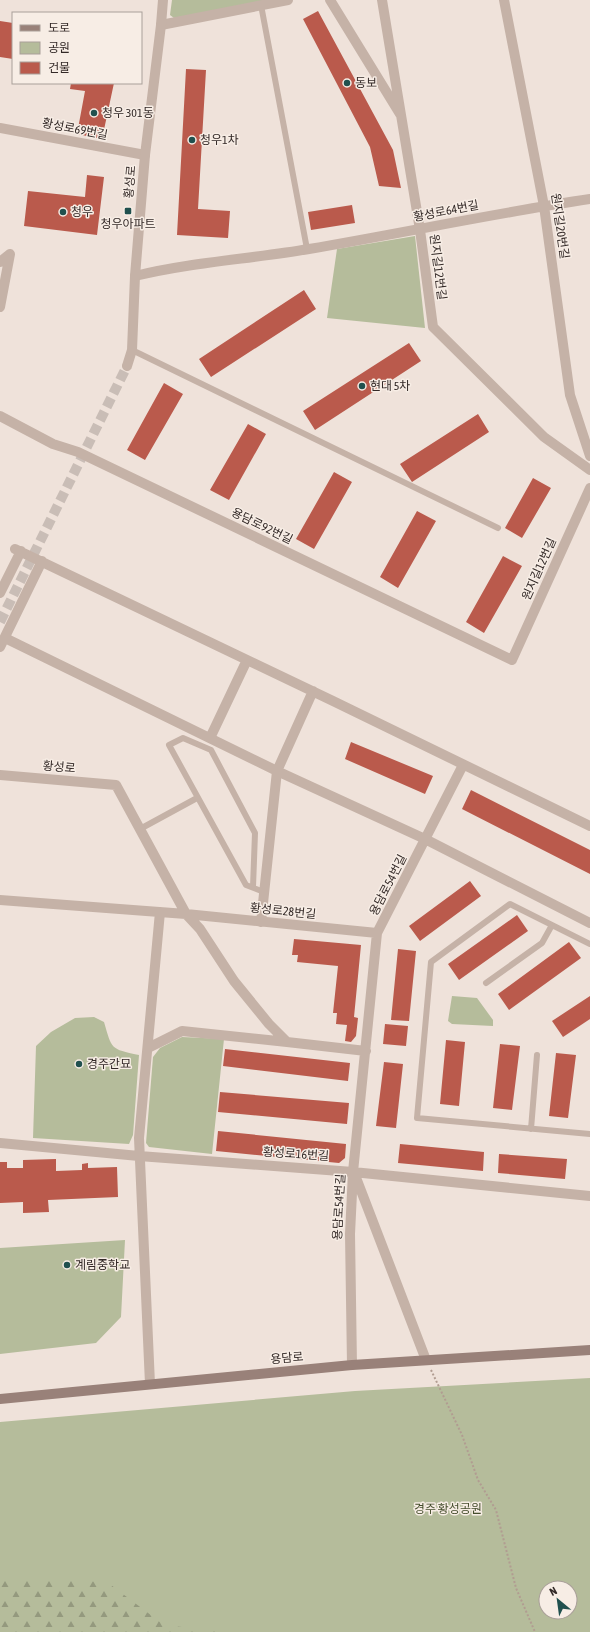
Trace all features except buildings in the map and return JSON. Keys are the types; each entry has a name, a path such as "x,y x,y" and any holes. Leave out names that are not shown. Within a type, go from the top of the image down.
{"main road":[{"name":"용담로","path":"0,1399 352,1365 590,1350"}],"street":[{"name":"황성로","path":"127,366 132,350 135,276 145,155 163,0"},
{"path":"161,25 288,0"},
{"path":"330,0 403,119"},
{"name":"원지길12번길","path":"382,0 403,119 433,327 544,437 590,470"},
{"name":"원지길20번길","path":"504,0 544,206 570,395 590,456"},
{"name":"황성로69번길","path":"0,128 145,155"},
{"name":"황성로64번길","path":"135,276 180,266 307,249 590,199"},
{"path":"0,262 10,254 0,307"},
{"name":"용담로92번길","path":"0,416 53,444 78,452 512,660"},
{"name":"원지길12번길","path":"512,660 590,488"},
{"path":"0,593 18,550 590,826"},
{"path":"0,647 42,561"},
{"path":"5,638 277,771 425,839 590,923"},
{"path":"210,738 247,660"},
{"path":"262,922 277,771 312,691"},
{"name":"용담로54번길","path":"352,1365 350,1234 353,1172 377,933 464,765"},
{"name":"황성로","path":"0,774 116,785 140,829"},
{"path":"140,829 186,914 200,929 234,981 269,1024 287,1042"},
{"name":"황성로28번길","path":"0,900 186,914 377,933"},
{"path":"150,1384 139,1138 160,912"},
{"path":"148,1048 182,1031 366,1051"},
{"name":"황성로16번길","path":"0,1143 140,1156 353,1172 590,1196"},
{"path":"353,1172 426,1360"}],"lane":[{"path":"261,5 307,249"},
{"path":"132,350 498,528"},
{"path":"253,887 255,833 211,750 183,738 169,745 246,885 264,892"},
{"path":"140,829 197,798"},
{"path":"590,944 510,904 431,962 417,1118 590,1134"},
{"path":"486,983 542,943 552,925"},
{"path":"531,1129 537,1055"}],"path":[{"path":"426,1360 462,1436 478,1480 496,1510 516,1588 535,1632"}],"green space":[{"path":"172,0 271,0 174,18 170,15"},
{"path":"415,236 425,328 327,318 337,249"},
{"path":"452,996 477,998 493,1020 493,1026 452,1024 448,1021"},
{"path":"94,1017 104,1022 111,1043 117,1049 139,1055 133,1135 129,1144 33,1138 36,1046 51,1032 75,1018"},
{"path":"182,1037 224,1039 212,1154 149,1147 146,1143 153,1057 160,1048"},
{"path":"125,1240 121,1317 96,1343 0,1354 0,1248"},
{"name":"경주 황성공원","path":"590,1378 590,1632 0,1632 0,1422 355,1391"},
{"path":"0,1577 107,1582 164,1625 226,1632 0,1632"}],"tunnel":[{"path":"0,622 127,366"}],"place":[{"name":"동보","path":"347,83"},
{"name":"청우 301동","path":"94,113"},
{"name":"청우1차","path":"192,140"},
{"name":"청우아파트","path":"128,211"},
{"name":"청우","path":"63,212"},
{"name":"현대 5차","path":"362,386"},
{"name":"경주간묘","path":"79,1064"},
{"name":"계림중학교","path":"67,1265"}]}
